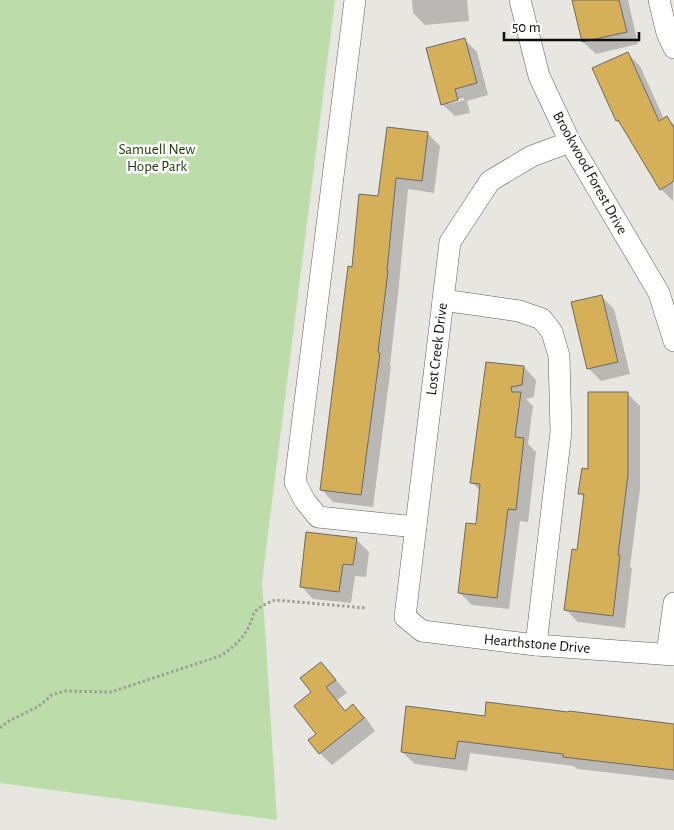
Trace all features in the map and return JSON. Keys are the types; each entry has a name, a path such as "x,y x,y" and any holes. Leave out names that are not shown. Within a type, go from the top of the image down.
{"street":[{"path":"355,0 295,482 305,501 318,516 416,527"},
{"name":"Brookwood Forest Drive","path":"520,0 539,76 570,142 659,293 674,341"},
{"path":"659,0 667,33 674,48"},
{"name":"Lost Creek Drive","path":"406,617 450,242 490,181 532,156 570,142"},
{"path":"443,300 520,311 542,320 552,332 559,356 561,432 536,645"},
{"path":"670,655 674,603"},
{"name":"Hearthstone Drive","path":"406,617 422,631 536,645 670,655"}],"path":[{"path":"0,728 7,722 39,706 52,696 65,691 111,692 220,656 230,650 242,638 250,625 254,613 264,605 275,600 366,608"}],"green space":[{"name":"Samuell New Hope Park","path":"0,0 335,0 262,582 277,820 0,783"}],"building":[{"path":"572,0 619,0 627,32 582,42"},
{"path":"465,38 477,83 455,89 458,100 441,105 426,48"},
{"path":"628,52 659,121 667,116 674,128 674,181 660,190 618,120 616,121 592,68"},
{"path":"387,127 428,132 422,181 396,178 388,271 378,352 380,353 361,495 320,490 348,266 352,267 359,194 378,196"},
{"path":"602,295 618,362 587,369 571,302"},
{"path":"486,362 524,366 522,385 511,387 512,392 521,392 515,437 524,438 516,510 508,509 497,598 458,593 466,523 476,524 480,484 470,483"},
{"path":"588,392 628,392 628,475 613,616 564,610 572,549 577,550 584,494 578,494 582,468 588,469"},
{"path":"306,532 357,538 353,565 343,564 339,592 300,587"},
{"path":"321,662 336,680 326,687 345,711 353,704 364,718 319,754 308,740 316,734 294,706 311,692 300,678"},
{"path":"486,702 674,724 674,770 563,757 563,754 458,741 455,759 401,752 406,706 485,716"}]}
